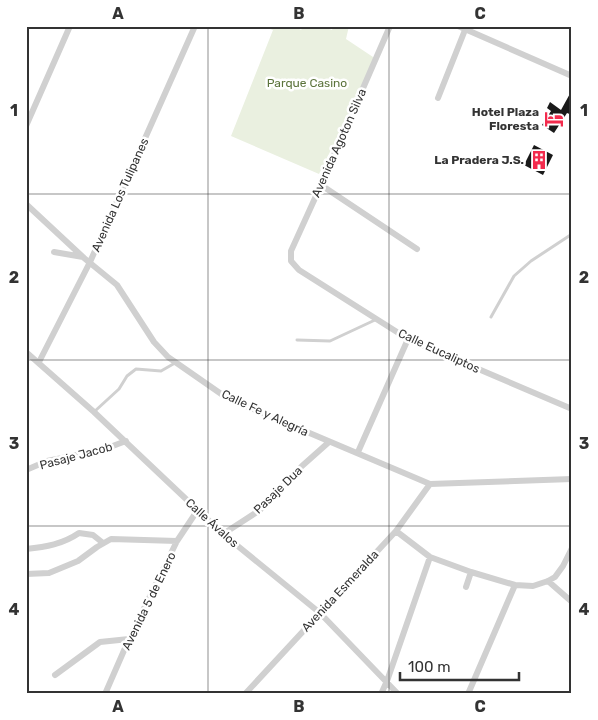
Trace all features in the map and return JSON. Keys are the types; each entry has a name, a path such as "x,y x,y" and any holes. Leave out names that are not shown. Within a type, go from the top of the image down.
{"street":[{"path":"26,126 70,26"},
{"name":"Avenida Los Tulipanes","path":"39,362 90,262 195,26"},
{"name":"Avenida Agoton Silva","path":"291,261 291,251 390,26"},
{"path":"458,26 572,76"},
{"path":"438,98 465,30"},
{"path":"321,185 417,249"},
{"name":"Calle Fe y Alegría","path":"26,204 84,258 117,285 154,342 168,357 227,398 430,484 572,479"},
{"path":"54,252 84,258"},
{"name":"Calle Eucaliptos","path":"291,261 299,270 408,340 572,409"},
{"path":"358,452 408,340"},
{"name":"Calle Ávalos","path":"26,352 126,441 197,511 320,613 398,694"},
{"name":"Pasaje Jacob","path":"26,470 47,461 102,450 126,441"},
{"name":"Pasaje Dua","path":"223,534 260,510 302,466 329,442"},
{"name":"Avenida Esmeralda","path":"245,694 396,531 430,484"},
{"name":"Avenida 5 de Enero","path":"105,694 129,638 177,542 197,511"},
{"path":"396,531 430,557 515,585 533,586 548,581 570,560 572,548"},
{"path":"26,548 57,544 79,533 93,535 103,543"},
{"path":"26,574 49,573 78,561 111,539 177,542"},
{"path":"381,694 430,557"},
{"path":"466,587 471,572"},
{"path":"548,581 572,602"},
{"path":"468,694 515,585"},
{"path":"56,675 100,642 129,638"}],"lane":[{"path":"491,317 514,276 531,261 572,234"},
{"path":"297,340 330,341 376,319"},
{"path":"94,412 119,389 127,376 136,369 161,371 176,363"}],"green space":[{"name":"Parque Casino","path":"263,26 294,26 301,30 304,26 320,26 332,30 334,26 349,26 346,39 376,59 319,174 231,136 273,30"}],"building":[{"name":"Hotel Plaza Floresta","path":"572,90 572,115 567,113 554,133 542,125 551,111 547,108 550,102 561,110"},
{"name":"La Pradera J.S.","path":"534,145 553,155 543,175 524,165"}],"place":[{"name":"Hotel Plaza Floresta","path":"554,119"},
{"name":"La Pradera J.S.","path":"539,160"}]}
